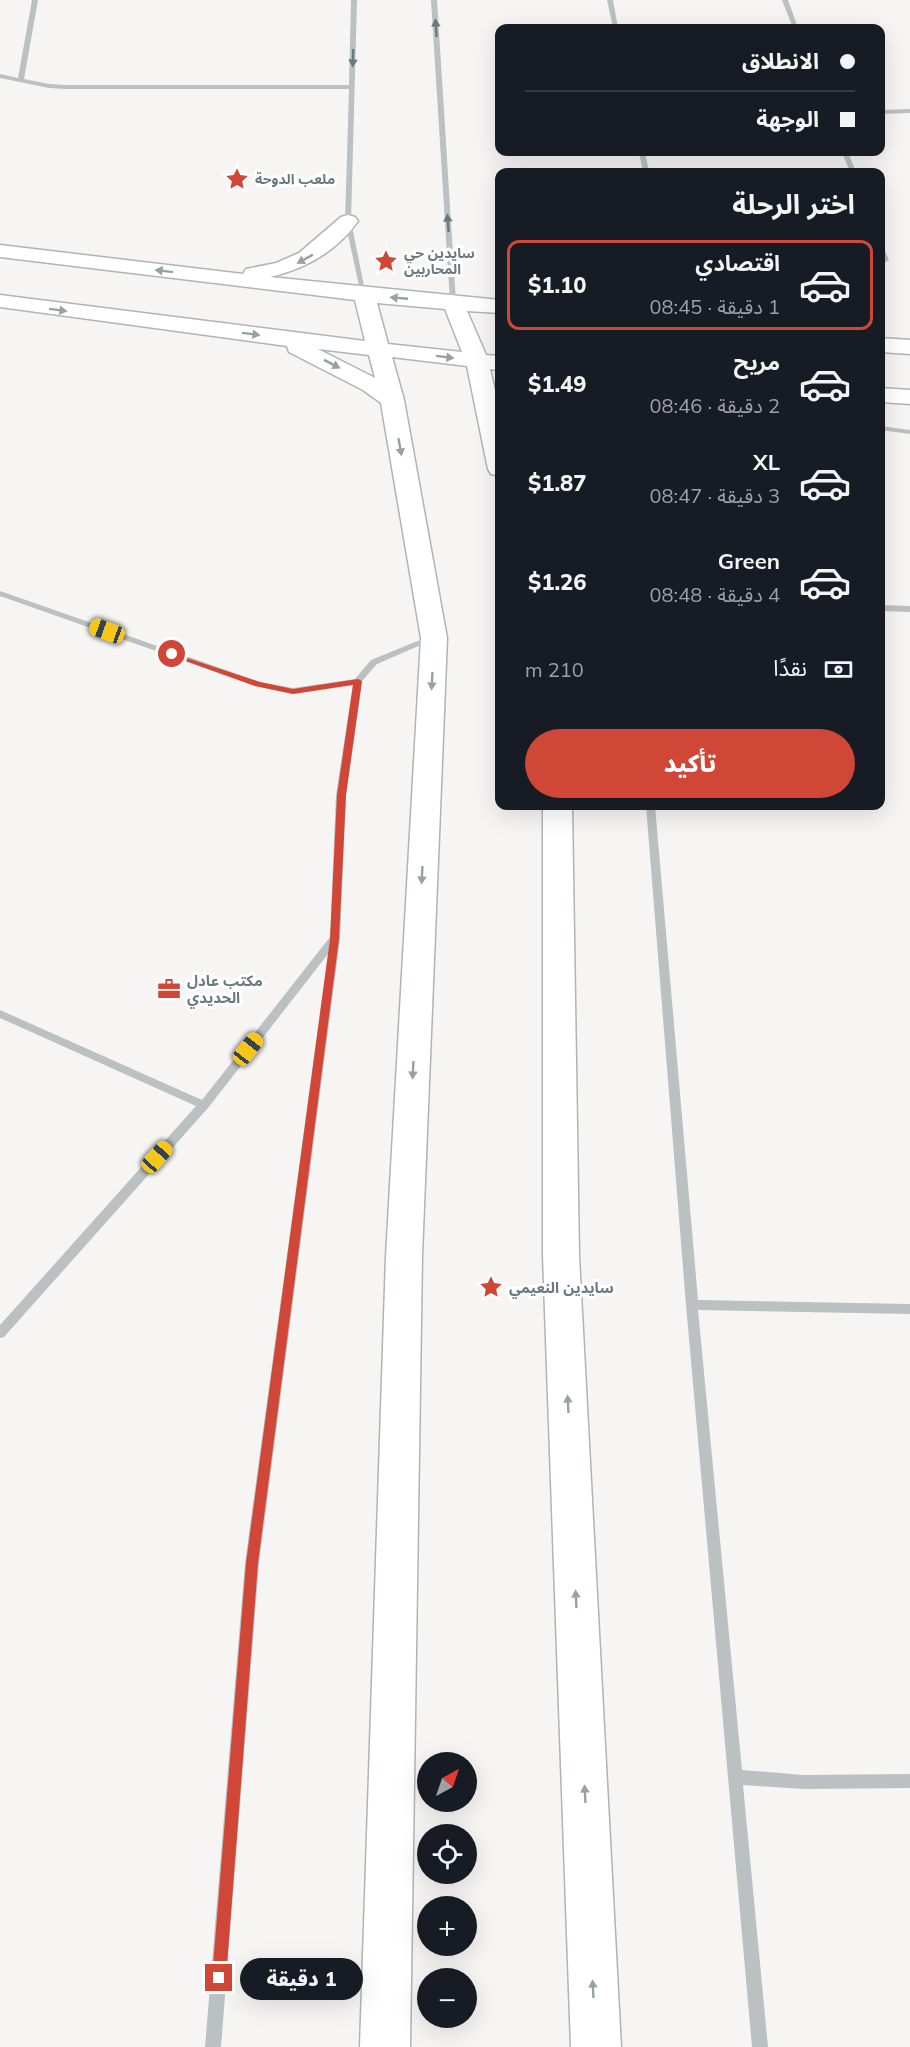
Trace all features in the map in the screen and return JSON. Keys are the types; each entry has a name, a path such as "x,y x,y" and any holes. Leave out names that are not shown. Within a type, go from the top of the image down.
{"main road":[{"path":"201,276 260,273 302,262 318,251 348,220"},
{"path":"0,251 364,295 495,306"},
{"path":"364,295 392,400 434,638 404,1256 385,2047"},
{"path":"0,301 279,338 488,362"},
{"path":"453,302 488,362 495,427"},
{"path":"279,338 371,385 392,400"},
{"path":"885,345 910,347"},
{"path":"885,395 910,397"},
{"path":"557,810 560,882 561,1255 596,2047"}],"street":[{"path":"21,79 35,0"},
{"path":"354,0 348,220 364,295"},
{"path":"434,0 453,302"},
{"path":"609,0 615,24"},
{"path":"785,0 794,24"},
{"path":"0,76 49,86 66,87 352,87"},
{"path":"885,112 910,111"},
{"path":"885,429 910,432"},
{"path":"0,593 258,684 293,691 358,681"},
{"path":"885,608 910,609"},
{"path":"213,2047 252,1563 334,939 341,795 358,681 374,662 434,638"},
{"path":"651,810 692,1305 760,2047"},
{"path":"0,1333 204,1105 334,939"},
{"path":"0,1014 204,1105"},
{"path":"692,1305 910,1309"},
{"path":"736,1777 804,1782 910,1781"}],"place":[{"name":"ملعب الدوحة","path":"237,179"},
{"name":"سايدين حي المحاربين","path":"386,261"},
{"name":"مكتب عادل الحديدي","path":"169,989"},
{"name":"سايدين النعيمي","path":"491,1287"}],"route":[{"path":"172,654 258,684 293,691 358,681 341,795 334,939 252,1563 219,1978"}]}
